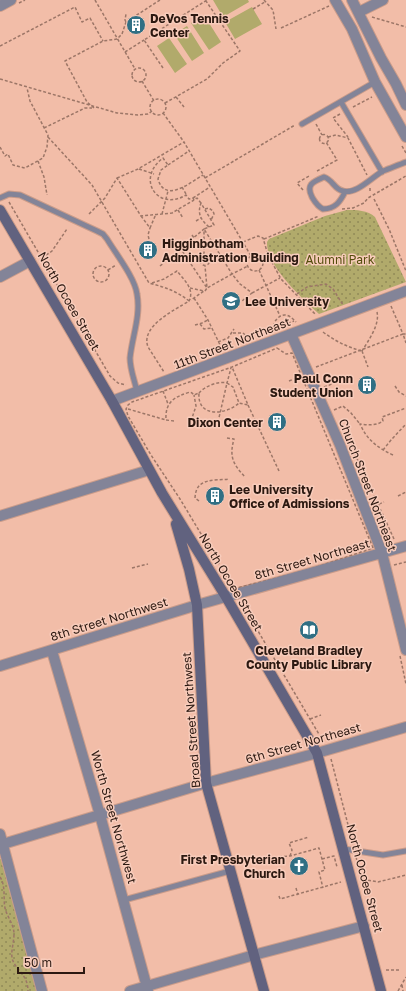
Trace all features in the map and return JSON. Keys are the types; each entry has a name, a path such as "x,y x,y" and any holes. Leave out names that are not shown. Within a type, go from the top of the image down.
{"main road":[{"name":"North Ocoee Street","path":"0,210 112,402 162,493 226,597 317,753 382,991"},
{"name":"Broad Street Northwest","path":"162,493 179,532 197,605 206,783 264,991"}],"street":[{"path":"0,6 11,0"},
{"path":"352,0 363,13 406,105"},
{"path":"363,13 383,0"},
{"path":"333,3 352,29 375,82 406,137"},
{"path":"0,277 30,261"},
{"name":"11th Street Northeast","path":"112,402 406,292"},
{"name":"Church Street Northeast","path":"291,334 340,446 382,553 402,650"},
{"path":"0,516 149,470"},
{"name":"8th Street Northeast","path":"226,597 406,546"},
{"name":"8th Street Northwest","path":"0,666 226,597"},
{"name":"Worth Street Northwest","path":"52,651 100,815 148,989"},
{"name":"6th Street Northeast","path":"2,845 206,783 406,727"},
{"path":"2,845 42,991"},
{"path":"130,991 148,989 254,955 364,926"}],"lane":[{"path":"302,124 375,82"},
{"path":"341,102 382,172"},
{"path":"345,192 337,204 332,208 322,209 317,205 309,190 309,187 324,177 332,182 336,188 341,191 353,191 382,172 406,162"},
{"path":"3,197 9,194 20,195 103,234 121,262 137,292 138,308 130,358 137,392"},
{"path":"344,849 383,855 406,852"},
{"path":"124,900 230,871"}],"path":[{"path":"95,0 135,69 133,74 134,78 136,81 142,81 146,77 144,70 140,68 135,69"},
{"path":"126,22 160,0"},
{"path":"125,52 206,0 240,51 223,63 207,79 165,103"},
{"path":"253,9 265,1 273,10 276,29"},
{"path":"281,28 333,3"},
{"path":"0,46 75,7 82,22 90,18 103,41"},
{"path":"363,13 406,27"},
{"path":"94,108 87,102 65,61 103,41 117,39 122,34 126,22 126,14"},
{"path":"144,40 163,68"},
{"path":"0,79 94,108 122,114 148,114 152,111"},
{"path":"142,81 154,101"},
{"path":"26,87 30,101 48,137 87,179 96,192 149,283 181,294 189,301"},
{"path":"370,192 370,181 348,138 333,118 374,96"},
{"path":"176,97 184,107"},
{"path":"154,101 160,100 165,103"},
{"path":"152,111 151,105 154,101"},
{"path":"163,113 166,109 165,103"},
{"path":"44,128 85,108 94,108"},
{"path":"152,111 156,114 163,113"},
{"path":"163,113 184,142 251,256"},
{"path":"313,118 322,135 324,134 328,137 338,136 348,138"},
{"path":"205,178 300,122 302,124"},
{"path":"322,135 319,140 322,143 327,142 328,137"},
{"path":"0,147 5,156 8,154 13,165 25,168 43,158 47,147 48,137"},
{"path":"89,214 105,198 117,178 138,169 184,142"},
{"path":"189,151 161,170 158,179 162,187 168,191 174,191 203,175"},
{"path":"166,152 163,158 155,164 151,173 150,181 152,188 160,197 165,199 175,200 186,195"},
{"path":"163,158 168,165"},
{"path":"38,161 44,177 47,195"},
{"path":"138,169 154,174"},
{"path":"338,210 353,208 364,203 368,198 406,176"},
{"path":"117,178 150,228"},
{"path":"160,266 204,229 214,225 197,198 188,198 182,187"},
{"path":"141,216 172,213 210,187"},
{"path":"162,214 168,191"},
{"path":"3,197 42,258 110,376 120,385 135,382"},
{"path":"374,200 389,230 406,271"},
{"path":"201,203 199,210 201,218 210,227"},
{"path":"204,209 209,208 213,210 214,214 211,220"},
{"path":"178,210 183,218"},
{"path":"149,239 148,235 156,214"},
{"path":"243,242 258,236 264,239 322,215"},
{"path":"196,221 201,218"},
{"path":"204,229 204,257 201,259 201,262 202,265 205,266 207,288"},
{"path":"204,229 232,274 240,284 252,293"},
{"path":"42,258 52,251 67,230"},
{"path":"192,234 194,238"},
{"path":"264,239 264,247 280,277 317,316"},
{"path":"177,243 207,288"},
{"path":"256,255 262,259 263,266 259,270 252,270 248,266 248,260 251,256 256,255"},
{"path":"262,259 268,255"},
{"path":"204,257 207,257 210,261 208,265 205,266"},
{"path":"108,270 121,262"},
{"path":"102,266 108,270 109,276 106,280 99,281 94,278 94,271 97,267 102,266"},
{"path":"160,375 165,374 147,343 152,327 170,312 194,298 207,288 248,266"},
{"path":"259,270 280,316"},
{"path":"149,283 160,282 177,271 190,288 191,297 189,301"},
{"path":"242,301 252,293 280,277"},
{"path":"297,294 307,287 326,284 334,289 344,306"},
{"path":"190,288 204,291"},
{"path":"194,298 208,320 223,351"},
{"path":"386,308 391,306 406,342"},
{"path":"362,351 372,334 377,321 378,314 376,311 381,310"},
{"path":"196,325 208,320"},
{"path":"274,329 294,321"},
{"path":"200,324 204,329 212,328"},
{"path":"218,342 228,338 233,333 234,329"},
{"path":"317,334 324,332 328,337 345,346 362,351"},
{"path":"233,333 244,333 252,341"},
{"path":"315,368 406,334"},
{"path":"277,348 286,354 292,353 373,548 308,570 237,588 230,582 180,499 151,455 128,416 126,409 132,402 232,367 277,348"},
{"path":"362,351 368,367"},
{"path":"218,422 232,367"},
{"path":"232,367 278,471"},
{"path":"289,381 301,376"},
{"path":"326,393 324,387 337,382"},
{"path":"194,395 214,384 227,383 233,387 239,403"},
{"path":"395,386 399,392 406,396"},
{"path":"163,391 168,404"},
{"path":"166,420 168,404 184,394 190,392 194,395"},
{"path":"199,393 200,402 205,410 210,412 229,410 239,403 248,405"},
{"path":"191,421 196,406 194,395"},
{"path":"331,405 334,410 343,406 352,413 367,437 383,450 393,455"},
{"path":"360,424 371,425 379,423 383,421 382,417 406,408"},
{"path":"126,409 174,421"},
{"path":"383,450 390,440 406,424"},
{"path":"227,438 234,439 232,456 238,468 245,477"},
{"path":"351,446 379,504 395,542"},
{"path":"199,501 195,498 195,495 197,489 205,482 210,479 229,479"},
{"path":"398,496 406,492"},
{"path":"379,504 384,502"},
{"path":"392,566 406,562"},
{"path":"132,568 148,564"},
{"path":"248,599 244,605 245,609 330,753 363,886"},
{"path":"402,650 406,684"},
{"path":"310,719 321,715"},
{"path":"290,856 292,850 289,843 309,837"},
{"path":"274,857 290,856 319,848 325,870 319,872 323,888"},
{"path":"322,859 334,856 338,869"},
{"path":"362,880 378,882 406,874"},
{"path":"279,896 280,899 342,883 340,876"},
{"path":"0,877 3,886 5,908 13,926 14,933 12,960 25,978 28,991"},
{"path":"296,888 298,894"},
{"path":"386,970 401,970"},
{"path":"398,991 406,977"},
{"path":"402,985 403,991"}],"green space":[{"path":"213,0 248,0 249,2 223,17"},
{"path":"252,7 262,24 235,39 225,22"},
{"path":"204,15 221,42 209,50 191,23"},
{"path":"187,26 204,53 192,61 174,34"},
{"path":"169,38 187,64 175,73 157,46"},
{"name":"Alumni Park","path":"347,210 358,210 375,217 406,282 319,314 286,281 272,261 268,251 267,242 269,239 325,216"},
{"path":"1,859 37,991 0,991"}],"place":[{"name":"DeVos Tennis Center","path":"136,25"},
{"name":"Higginbotham Administration Building","path":"148,250"},
{"name":"Lee University","path":"231,301"},
{"name":"Paul Conn Student Union","path":"367,385"},
{"name":"Dixon Center","path":"277,422"},
{"name":"Lee University Office of Admissions","path":"215,496"},
{"name":"Cleveland Bradley County Public Library","path":"309,630"},
{"name":"First Presbyterian Church","path":"299,866"}]}
